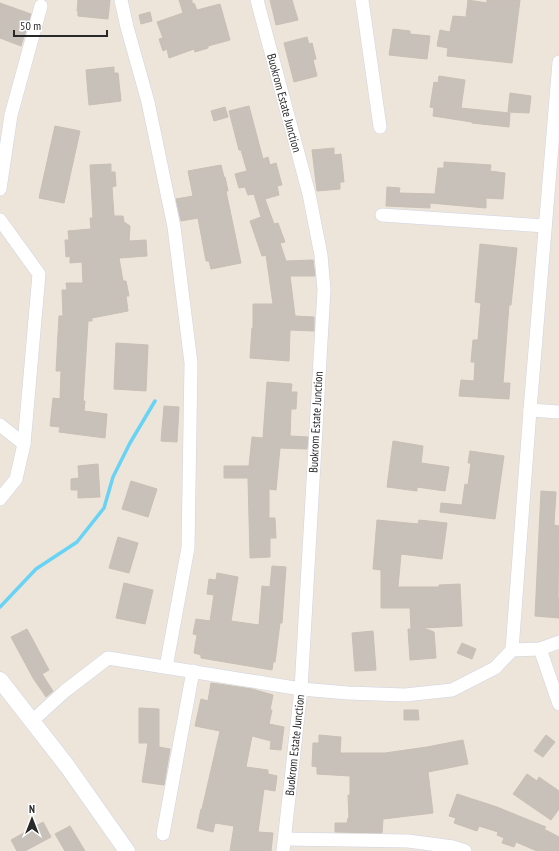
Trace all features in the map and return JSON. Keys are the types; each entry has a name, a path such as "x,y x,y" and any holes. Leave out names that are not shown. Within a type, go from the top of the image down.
{"street":[{"path":"121,0 148,102 172,219 191,363 188,548 166,667"},
{"name":"Buokrom Estate Junction","path":"257,0 308,194 321,255 324,290 301,689 284,845"},
{"path":"362,0 380,127"},
{"path":"0,189 11,115 42,6"},
{"path":"32,721 65,691 108,658 301,689 348,694 405,695 452,690 495,668 512,650 559,62"},
{"path":"0,106 11,115"},
{"path":"382,215 545,226"},
{"path":"0,220 39,274 24,444 16,479 0,499"},
{"path":"530,410 559,412"},
{"path":"0,425 24,444"},
{"path":"512,650 540,649 559,642"},
{"path":"540,649 559,704"},
{"path":"163,834 193,672"},
{"path":"0,680 32,721 124,850"},
{"path":"284,845 408,841 452,847 465,851"}],"building":[{"path":"78,0 110,0 108,19 78,16"},
{"path":"179,0 192,0 192,4 194,3 197,10 220,4 230,40 208,46 208,48 195,52 194,49 169,58 167,49 163,51 159,39 163,38 157,22 183,13"},
{"path":"270,0 292,0 298,20 276,25"},
{"path":"468,0 487,3 487,0 520,0 512,63 447,56 448,48 437,46 440,30 450,32 453,16 466,17"},
{"path":"0,3 31,14 21,46 0,38"},
{"path":"150,12 152,21 141,24 139,15"},
{"path":"393,29 410,31 410,34 430,36 427,59 389,55"},
{"path":"307,37 309,44 312,43 316,59 313,60 317,76 294,82 284,43"},
{"path":"114,67 114,73 118,73 121,101 89,105 86,70"},
{"path":"439,76 465,80 461,108 510,113 509,127 472,123 433,116 434,108 430,107 434,82 438,83"},
{"path":"510,93 531,96 529,113 508,112"},
{"path":"249,106 263,159 268,157 270,165 276,163 282,185 277,186 279,195 265,199 274,224 278,223 285,242 280,243 286,261 313,260 315,276 290,276 295,316 314,317 314,331 290,330 289,361 250,358 253,328 253,304 273,304 266,255 262,256 250,221 261,217 254,194 248,195 245,187 239,188 235,174 247,171 241,150 239,150 229,111"},
{"path":"225,107 228,117 214,121 211,111"},
{"path":"55,126 80,131 64,203 39,198"},
{"path":"334,148 334,155 341,154 344,182 340,182 340,189 317,191 312,150"},
{"path":"444,162 491,165 490,171 505,173 503,199 486,198 486,208 430,203 430,208 386,206 387,187 400,188 399,193 435,194 438,168 444,168"},
{"path":"111,164 111,172 115,172 116,186 112,187 114,216 123,216 124,222 130,226 129,241 146,240 147,256 119,258 123,281 126,281 129,296 126,296 128,311 92,318 92,321 88,321 83,401 85,401 84,411 107,414 105,438 59,432 60,427 50,426 53,398 60,399 61,371 56,371 59,316 63,316 62,290 67,290 66,283 83,283 82,262 70,263 70,256 66,257 65,240 69,240 68,231 91,229 90,218 93,218 90,165"},
{"path":"221,165 228,191 226,191 241,263 211,269 209,261 206,261 198,218 181,221 176,199 193,196 188,171"},
{"path":"480,244 517,248 511,305 509,305 503,383 510,383 509,399 459,396 461,380 474,381 475,362 471,362 473,340 478,340 481,303 475,302"},
{"path":"116,343 148,345 146,391 114,389"},
{"path":"267,382 292,384 291,392 297,392 296,409 291,409 290,436 308,437 307,449 280,448 276,490 269,489 269,518 275,518 276,538 270,538 270,557 250,558 248,478 224,478 224,466 249,466 252,437 263,438"},
{"path":"164,406 179,407 177,442 161,441"},
{"path":"393,441 423,446 421,463 449,467 445,491 417,487 417,491 387,487"},
{"path":"470,451 504,456 495,519 440,512 441,503 462,505 465,484 468,485 471,463 468,463"},
{"path":"98,464 100,497 78,498 78,490 71,490 71,479 79,478 78,466"},
{"path":"131,481 157,489 148,517 122,509"},
{"path":"541,491 556,492 554,525 559,526 559,618 535,616"},
{"path":"377,520 418,524 419,520 447,523 442,559 401,554 398,587 439,587 439,585 460,584 462,626 423,628 434,632 436,658 410,660 408,629 411,629 410,608 381,608 381,570 373,569"},
{"path":"118,537 138,543 129,573 109,568"},
{"path":"272,566 286,567 282,623 280,623 275,662 273,662 272,670 201,658 201,655 194,653 197,635 193,634 196,619 210,621 214,595 207,594 209,579 216,580 217,573 238,577 231,621 259,625 262,586 270,587"},
{"path":"124,583 153,590 145,624 116,618"},
{"path":"27,629 49,670 42,674 53,691 46,697 33,678 11,637"},
{"path":"373,631 376,670 355,671 352,633"},
{"path":"462,643 476,649 472,659 457,653"},
{"path":"211,683 252,689 273,695 269,724 284,727 281,750 270,749 271,741 252,736 246,767 268,770 268,774 277,776 275,791 264,789 258,832 273,833 271,851 230,851 234,826 215,823 213,832 197,828 220,731 195,726 201,699 208,701"},
{"path":"139,708 159,709 159,747 170,749 164,785 142,782 148,743 139,743"},
{"path":"404,710 418,710 419,720 404,720"},
{"path":"319,735 341,737 340,753 385,753 463,740 468,764 428,772 433,813 383,819 382,833 335,832 335,823 347,823 349,818 348,795 350,795 350,776 317,774 317,767 312,766 313,743 319,743"},
{"path":"546,735 555,742 543,757 534,751"},
{"path":"527,774 537,781 539,777 559,791 559,809 551,820 513,794"},
{"path":"457,794 497,807 546,827 544,829 559,837 559,851 537,851 516,842 514,847 502,843 504,838 497,835 498,832 479,826 477,831 454,823 456,818 449,816"},
{"path":"43,822 51,837 25,851 17,851 11,840"},
{"path":"70,826 85,851 65,851 55,834"}],"waterway":[{"path":"0,607 36,569 77,542 104,508 113,477 130,443 155,401"}]}
